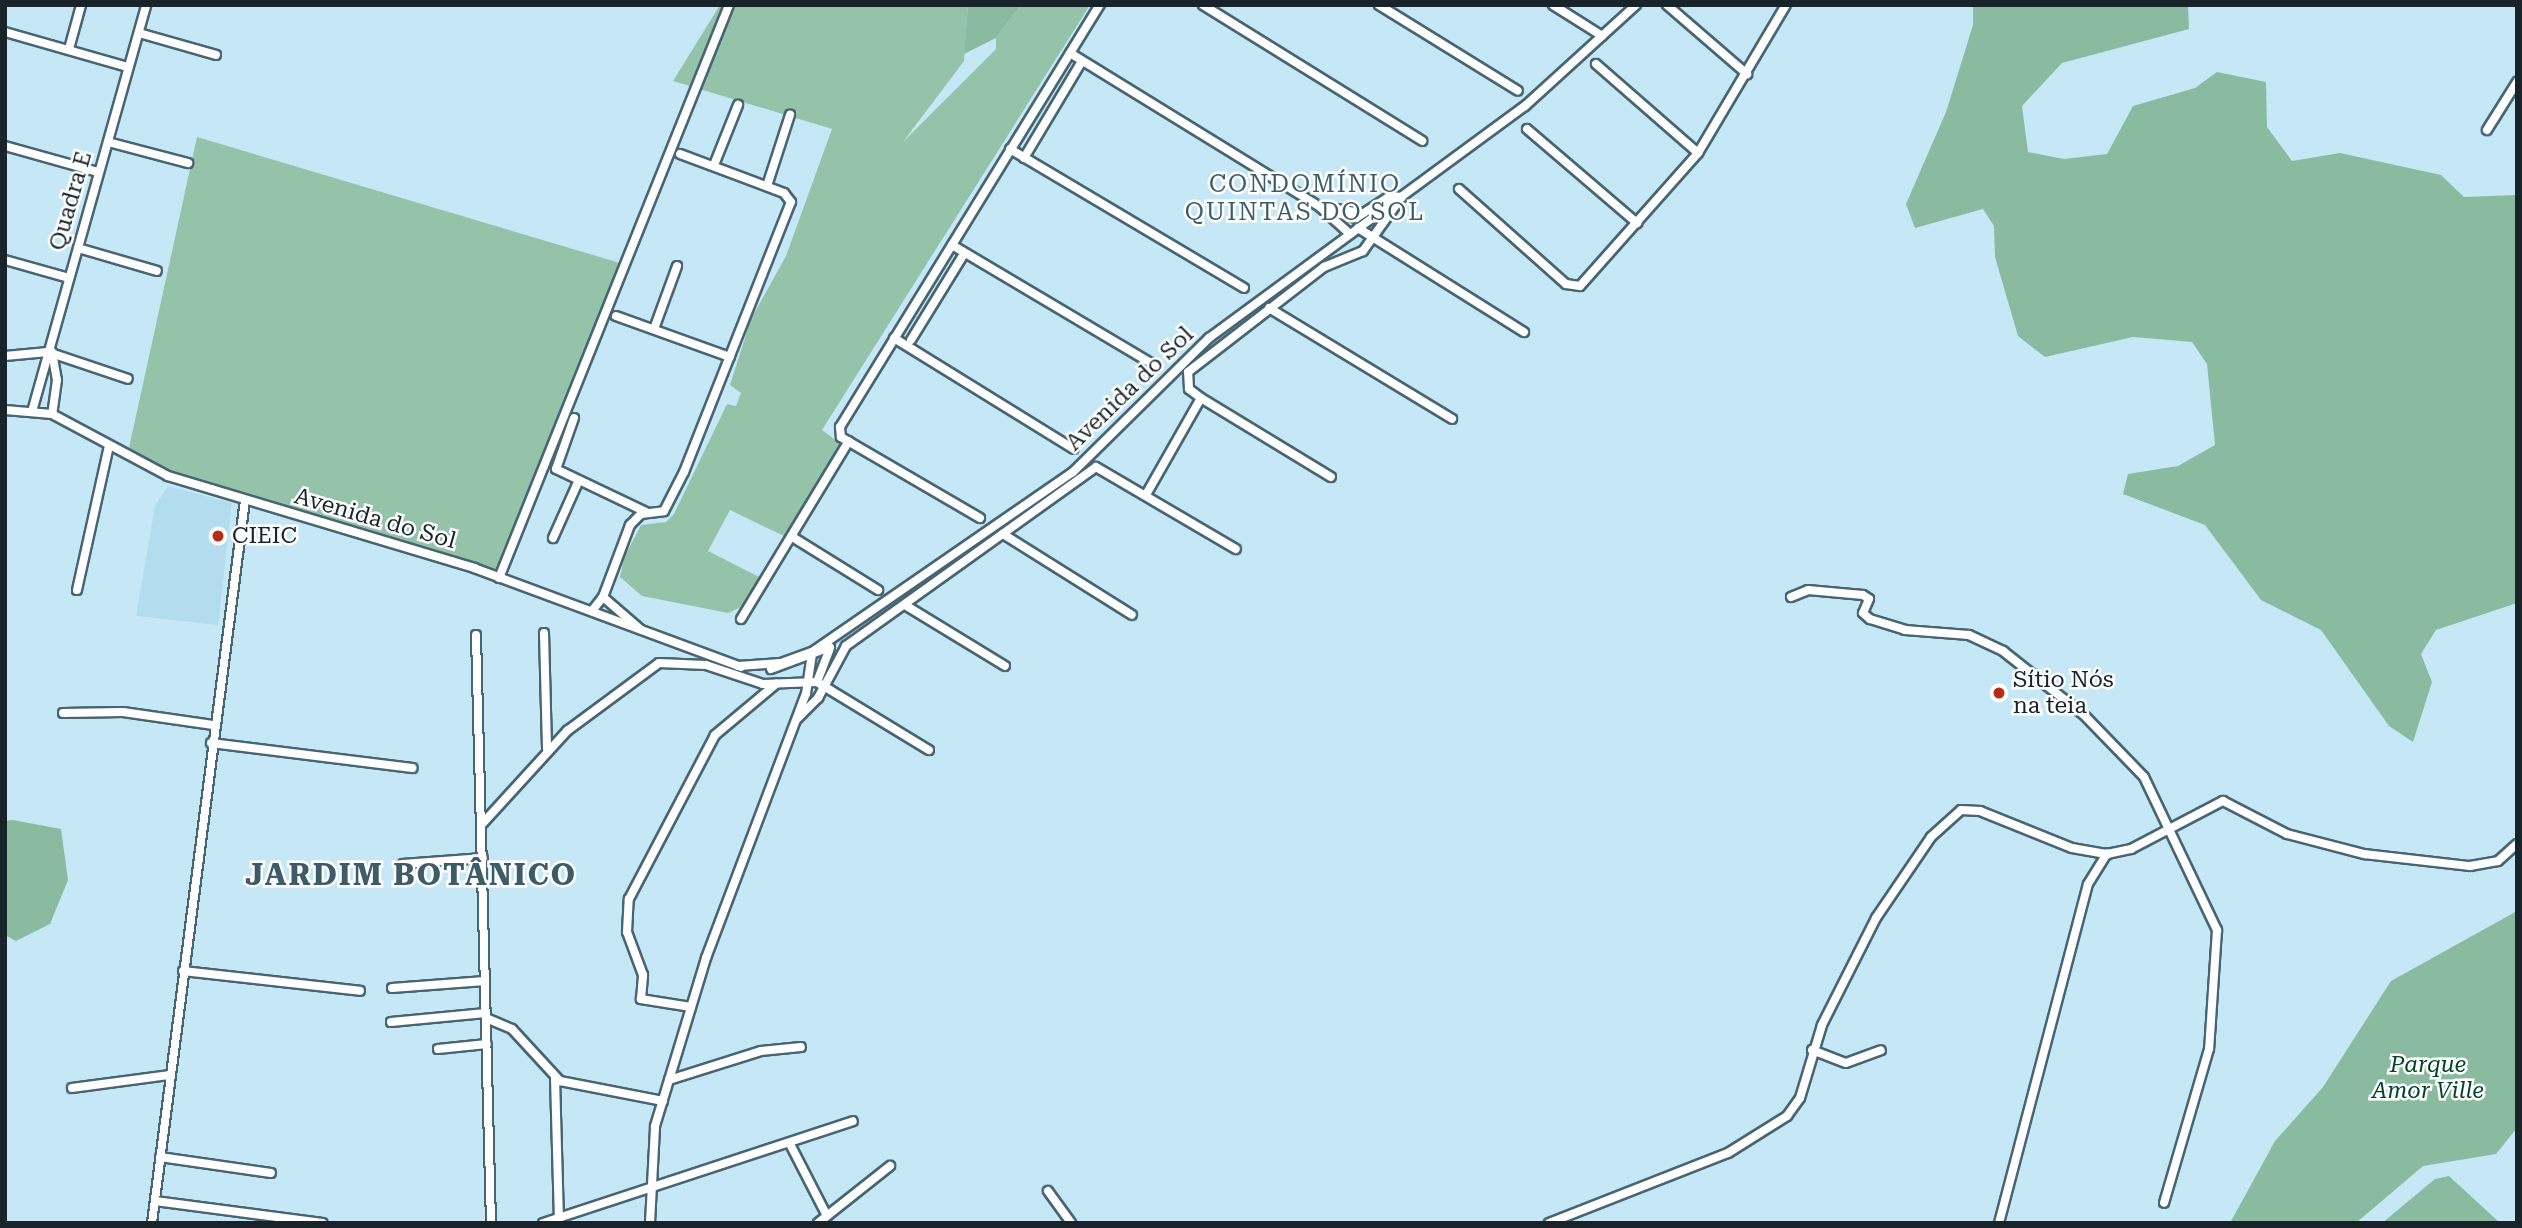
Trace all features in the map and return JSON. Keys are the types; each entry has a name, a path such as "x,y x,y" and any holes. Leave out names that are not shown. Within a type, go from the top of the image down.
{"street":[{"path":"69,49 81,5"},
{"name":"Quadra E","path":"33,408 146,5"},
{"path":"499,578 729,5"},
{"path":"980,519 849,441 840,427 1100,5"},
{"path":"1203,5 1422,141"},
{"path":"1379,5 1518,91"},
{"path":"1553,5 1602,36"},
{"path":"1347,231 1358,228 1525,106 1636,5"},
{"path":"1667,5 1747,74"},
{"path":"1459,189 1576,287 1698,153 1786,5"},
{"path":"5,32 128,66"},
{"path":"139,33 216,55"},
{"path":"1070,53 1321,207 1347,231"},
{"path":"1024,158 1082,61"},
{"path":"1596,64 1698,153"},
{"path":"2487,130 2517,82"},
{"path":"714,165 738,105"},
{"path":"1033,110 1047,118"},
{"path":"767,186 790,115"},
{"path":"1527,129 1637,223"},
{"path":"108,142 188,163"},
{"path":"5,146 98,172"},
{"path":"1010,149 1244,288"},
{"path":"574,418 555,463 560,474 646,512 665,509 730,357 790,202 767,186 680,155"},
{"path":"1347,231 1359,215 1390,196 1402,197"},
{"path":"1331,477 1201,398 1189,389 1188,372 1269,308 1373,239 1402,197"},
{"path":"1321,207 1359,215"},
{"path":"1358,228 1524,332"},
{"name":"Avenida do Sol","path":"808,657 1099,451 1209,338 1328,249 1347,231"},
{"path":"952,245 1156,366"},
{"path":"78,248 157,271"},
{"path":"911,340 962,257"},
{"path":"5,260 69,278"},
{"path":"654,329 677,265"},
{"path":"922,291 936,299"},
{"path":"1269,308 1452,419"},
{"path":"616,316 730,357"},
{"path":"894,338 1074,449"},
{"path":"50,350 57,380 52,414"},
{"path":"5,356 50,350 128,379"},
{"path":"1147,493 1201,398"},
{"name":"Avenida do Sol","path":"5,411 33,408 52,414 169,476 499,578 738,666 808,657 832,645 853,626"},
{"path":"741,619 794,538 849,441"},
{"path":"77,590 109,446"},
{"path":"813,682 846,646 1098,466 1147,493 1236,549"},
{"path":"553,538 578,482"},
{"path":"152,1223 213,725 245,500"},
{"path":"592,611 603,597 624,538 646,512"},
{"path":"1003,534 1132,615"},
{"path":"794,538 878,590"},
{"path":"1791,597 1812,590 1863,594 1869,599 1863,613 1870,619 1905,630 1961,633 2003,651 2126,756 2166,826 2215,922 2217,953 2209,1049 2164,1202"},
{"path":"603,597 643,632"},
{"path":"905,605 1005,666"},
{"path":"544,633 547,749"},
{"path":"476,635 492,1223"},
{"path":"650,1223 653,1133 691,1007 806,694 832,645"},
{"path":"808,657 816,701"},
{"path":"808,657 818,670"},
{"path":"482,823 547,749 659,663 706,665 776,684 813,682 929,750"},
{"path":"691,1007 641,999 643,975 627,932 629,899 715,735 776,684"},
{"path":"806,694 816,701"},
{"path":"797,719 816,701"},
{"path":"63,713 123,712 213,725"},
{"path":"211,743 412,768"},
{"path":"1549,1223 1753,1140 1796,1106 1812,1050 1881,909 1954,814 1980,811 2064,845 2107,854 2131,849 2166,826 2222,801 2287,834 2364,854 2470,866 2498,861 2517,844"},
{"path":"1999,1223 2088,884 2107,854"},
{"path":"403,864 483,858"},
{"path":"183,971 360,991"},
{"path":"392,988 485,981"},
{"path":"391,1022 486,1015 512,1029 555,1077 663,1101"},
{"path":"438,1049 486,1044"},
{"path":"669,1080 761,1051 802,1047"},
{"path":"1812,1050 1846,1063 1881,1050"},
{"path":"72,1088 170,1075"},
{"path":"555,1077 559,1220"},
{"path":"543,1223 790,1144 853,1121"},
{"path":"790,1144 827,1216"},
{"path":"160,1157 271,1173"},
{"path":"818,1223 890,1166"},
{"path":"1048,1191 1071,1223"},
{"path":"155,1201 323,1223"}],"shaded area":[{"path":"168,486 232,503 218,625 136,616 155,506"}],"green space":[{"path":"720,5 968,5 964,61 903,142 996,49 996,38 1021,5 1090,5 822,430 841,444 786,537 730,510 708,551 761,578 745,605 728,613 642,596 620,577 624,558 641,525 666,522 674,514 727,404 736,406 741,393 730,385 751,319 786,256 832,129 673,81"},
{"path":"968,5 1021,5 996,38 964,54"},
{"path":"1973,5 2188,5 2189,29 2062,63 2022,106 2028,152 2064,159 2107,154 2133,106 2195,88 2217,72 2266,82 2267,127 2292,161 2340,153 2441,175 2464,197 2517,195 2517,603 2436,630 2421,654 2432,682 2413,742 2389,726 2321,630 2261,600 2205,525 2123,494 2128,474 2178,466 2215,445 2207,364 2192,342 2133,337 2045,357 2018,336 1995,257 1994,226 1983,209 1915,228 1906,204 1946,112 1973,25"},
{"path":"197,137 620,263 493,577 127,457"},
{"path":"13,820 61,829 68,880 50,924 16,941 5,935 5,821"},
{"name":"Parque Amor Ville","path":"2517,911 2517,1128 2496,1154 2423,1166 2356,1223 2230,1223 2275,1141 2323,1087 2391,981"},
{"path":"2449,1176 2500,1223 2382,1223 2435,1179"}],"place":[{"name":"CIEIC","path":"218,536"},
{"name":"Sítio Nós na teia","path":"1999,693"}],"district":[{"name":"CONDOMÍNIO QUINTAS DO SOL","path":"1305,199"},
{"name":"JARDIM BOTÂNICO","path":"411,875"}]}
